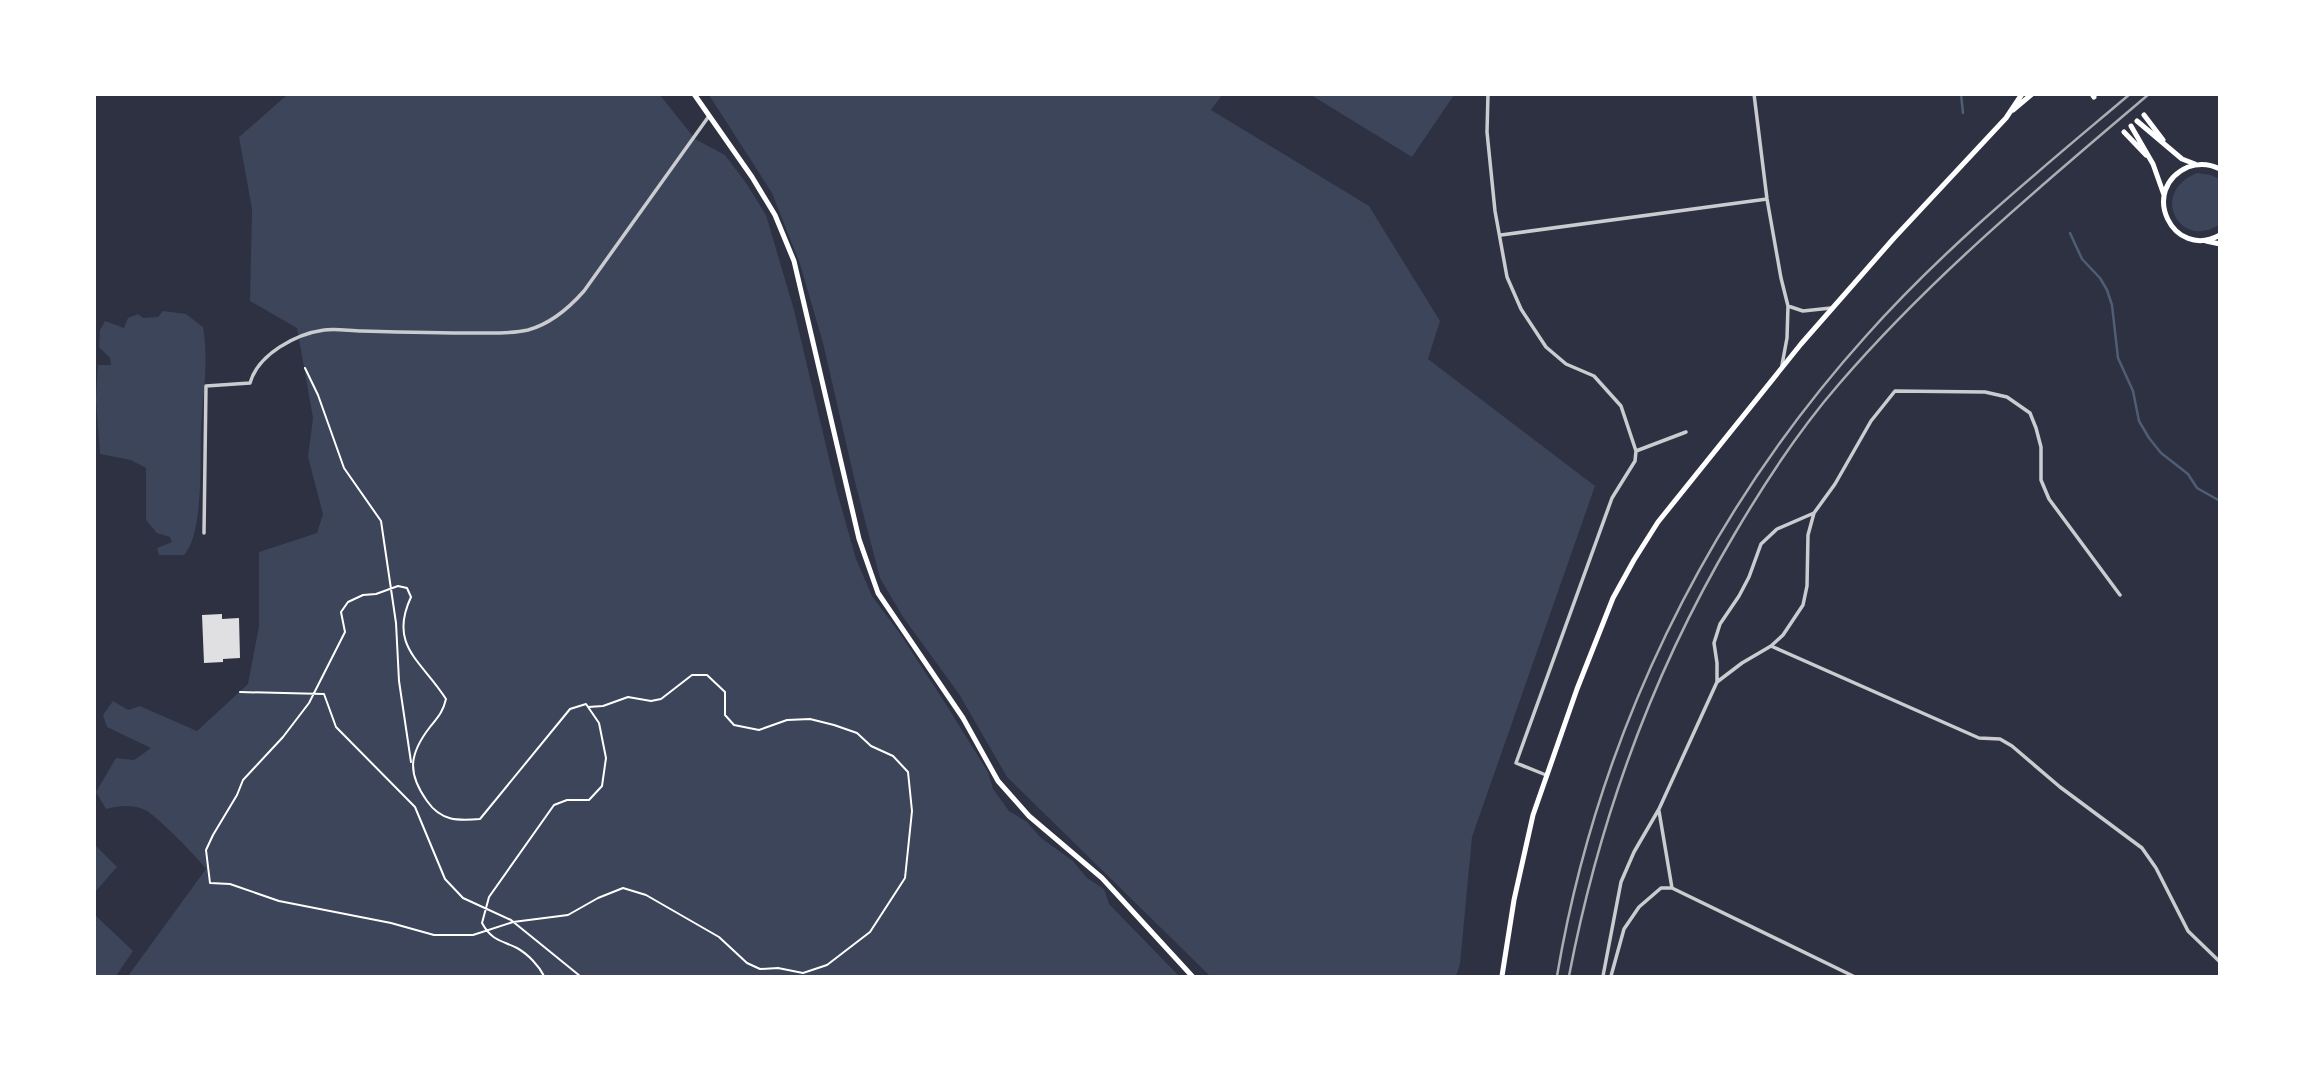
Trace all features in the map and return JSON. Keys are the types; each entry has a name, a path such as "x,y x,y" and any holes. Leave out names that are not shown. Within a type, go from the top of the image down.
{"main road":[{"path":"694,94 775,215 794,261 859,539 878,593 963,719 998,781 1029,816 1102,878 1192,976"},
{"path":"2010,112 2017,101 2028,96"},
{"path":"1502,976 1514,900 1533,816 1546,775 1613,598 1634,560 1666,512 1781,368 1832,308 2010,112 2028,96"},
{"path":"2144,115 2170,149"},
{"path":"2137,121 2182,159 2195,164 2220,162"},
{"path":"2131,126 2153,164 2164,195 2165,214 2170,224 2178,233 2190,239 2220,244"},
{"path":"2124,132 2153,164"},
{"path":"2164,195 2176,174 2195,164"},
{"path":"2202,164 2220,169"},
{"path":"2203,241 2220,235"}],"street":[{"path":"1488,94 1487,132 1495,211 1507,277 1521,309 1546,346 1566,364 1594,376 1621,406 1636,451 1635,461 1612,498 1516,763 1546,775"},
{"path":"1754,94 1767,199 1788,306 1787,338 1781,368"},
{"path":"204,533 206,386 250,383 256,369 267,356 296,339 324,330 499,332 528,330 550,320 569,307 584,291 709,116"},
{"path":"1501,235 1767,199"},
{"path":"1788,306 1803,311 1832,308"},
{"path":"1717,681 1771,646 1783,635 1803,605 1807,586 1808,535 1814,513 1835,484 1871,421 1895,391 1985,392 2007,397 2029,413 2040,447 2041,480 2049,499 2120,595"},
{"path":"1636,451 1686,432"},
{"path":"1603,976 1621,882 1634,852 1659,810 1717,681 1714,643 1720,624 1740,596 1761,544 1777,529 1814,513"},
{"path":"1771,646 1979,738 2000,739 2012,746 2060,787 2142,848 2156,867 2188,931 2220,962"},
{"path":"1659,810 1672,888"},
{"path":"1611,976 1623,929 1639,907 1661,888 1672,888 1853,976"}],"path":[{"path":"305,368 318,395 344,468 381,521 396,623 399,681 412,765 416,786 434,812 457,821 480,819 570,709 586,704 599,723 606,758 602,786 589,800 568,800 554,805 489,897 482,923 495,940 519,949 544,976"},
{"path":"412,765 415,752 443,712 446,699 434,680 417,663 404,637 403,615 411,597 407,588 398,586 348,602 341,612 345,632 309,703 283,737 243,780 206,850 210,883 230,884 279,901 434,934 473,935 513,922 568,915 623,888 646,895 719,937 747,963 760,969 778,968 803,973 827,965 870,932 905,878 912,811 908,772 893,755 871,746 857,733 810,719 787,720 759,730 734,725 725,715 724,692 707,675 692,675 661,699 651,701 628,697 603,706 588,707"},
{"path":"240,692 324,694 336,727 415,807 445,878 463,898 513,922 580,976"}],"shaded area":[{"path":"1454,94 1412,157 1311,95"},
{"path":"287,95 660,95 695,139 725,155 766,215 794,310 836,488 856,559 872,596 947,706 988,772 993,789 1009,811 1027,822 1041,838 1073,861 1087,878 1104,889 1109,904 1179,976 128,976 206,869 167,828 145,810 125,806 106,809 96,792 116,758 134,760 151,748 107,727 103,715 113,701 128,710 140,706 197,731 248,684 259,626 259,552 317,533 323,514 308,457 313,418 297,328 250,301 252,209 239,137"},
{"path":"709,95 1222,95 1211,110 1369,206 1440,321 1428,359 1595,486 1472,837 1460,964 1456,976 1210,976 1007,777 959,694 903,617 880,578 823,343 800,264 772,193"},
{"path":"2197,173 2219,179 2219,225 2205,231 2192,230 2182,225 2175,216 2172,205 2174,193 2182,182"},
{"path":"163,311 186,314 203,327 205,340 198,514 195,531 184,555 159,555 157,548 172,542 170,537 157,533 146,520 146,468 131,460 100,454 96,399 98,365 111,365 110,358 99,347 100,330 105,321 124,328 128,318 138,314 143,318 158,317"},
{"path":"94,844 117,867 95,892 94,892"},
{"path":"95,915 133,951 116,976 95,976"}],"building":[{"path":"222,614 222,619 239,618 240,658 204,663 202,615"}],"waterway":[{"path":"1961,94 1963,113"},
{"path":"2070,233 2082,259 2107,290 2112,305 2118,358 2133,391 2139,421 2161,453 2188,474 2197,488 2220,501"}],"railway":[{"path":"1557,976 1575,888 1600,801 1630,717 1666,634 1708,555 1755,478 1808,405 1896,303 1994,210 2130,94"},
{"path":"1569,976 1581,918 1613,804 1654,694 1705,587 1770,476 1824,402 1911,306 1988,233 2149,94"}]}
